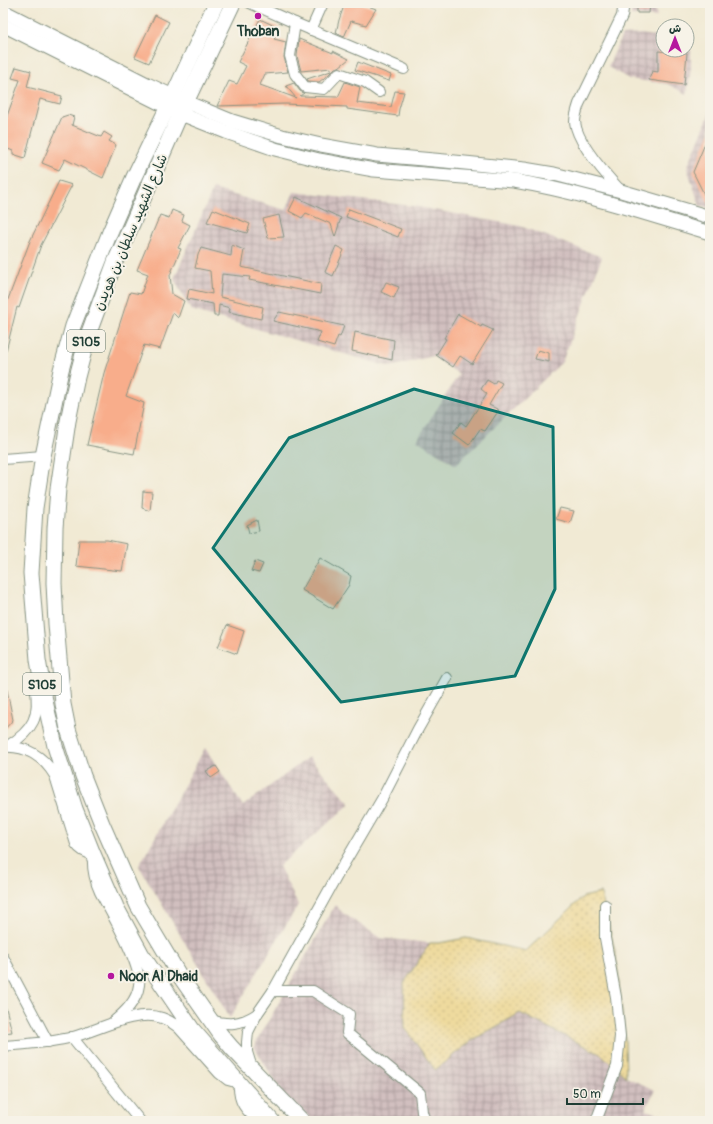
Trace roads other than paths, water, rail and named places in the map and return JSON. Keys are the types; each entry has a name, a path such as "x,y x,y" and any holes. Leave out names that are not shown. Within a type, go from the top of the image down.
{"highway":[{"name":"شارع الشهيد سلطان بن هويدن","path":"216,3 115,262 88,335 77,377 62,454 55,528 54,583 60,676 63,704 68,729 83,776 102,824 138,906 179,976 210,1020 228,1044 253,1070 294,1120"},
{"name":"شارع الشهيد سلطان بن هويدن","path":"233,3 177,105 134,177 110,232 73,326 61,370 43,456 35,508 31,574 38,660 55,746 75,809 116,907 142,955 192,1029 272,1121"},
{"path":"35,508 39,504 48,506 48,556 50,571 54,583"},
{"path":"243,1088 294,1120"}],"main road":[{"path":"3,11 147,84 177,105 282,136 320,145 377,155 445,161 554,174 621,191 710,217"},
{"path":"3,25 177,105 226,132 275,149 320,160 374,170 514,181 536,185 587,196 710,233"}],"street":[{"path":"250,3 404,68"},
{"path":"311,30 323,3"},
{"path":"621,191 606,175 586,147 577,131 575,116 579,104 622,16 624,3"},
{"path":"295,23 290,56 295,74 305,87 324,88 340,73 365,82 379,92"},
{"path":"3,459 43,456"},
{"path":"5,746 20,739 34,722 37,710 37,698 34,669 38,660"},
{"path":"253,1070 247,1052 248,1032 257,1014 273,991 338,874 382,799 418,729 447,678"},
{"path":"5,746 27,750 44,760 55,776 76,844 82,851 93,854 93,868 96,882 132,954 140,984 135,1000 125,1013 113,1022"},
{"path":"596,1121 617,1066 620,1036 616,997 606,938 605,905"},
{"path":"3,957 48,1042"},
{"path":"273,991 313,991 349,1014 347,1033 420,1093 422,1112 425,1121"},
{"path":"210,1020 229,1024 248,1019 257,1014"},
{"path":"3,1046 48,1042 72,1037 113,1022 143,1016 162,1018 178,1027 219,1074 243,1088 238,1091 243,1106 258,1121"},
{"path":"72,1037 140,1121"}],"place":[{"name":"Thoban","path":"258,16"},
{"name":"Noor Al Dhaid","path":"111,976"}]}
